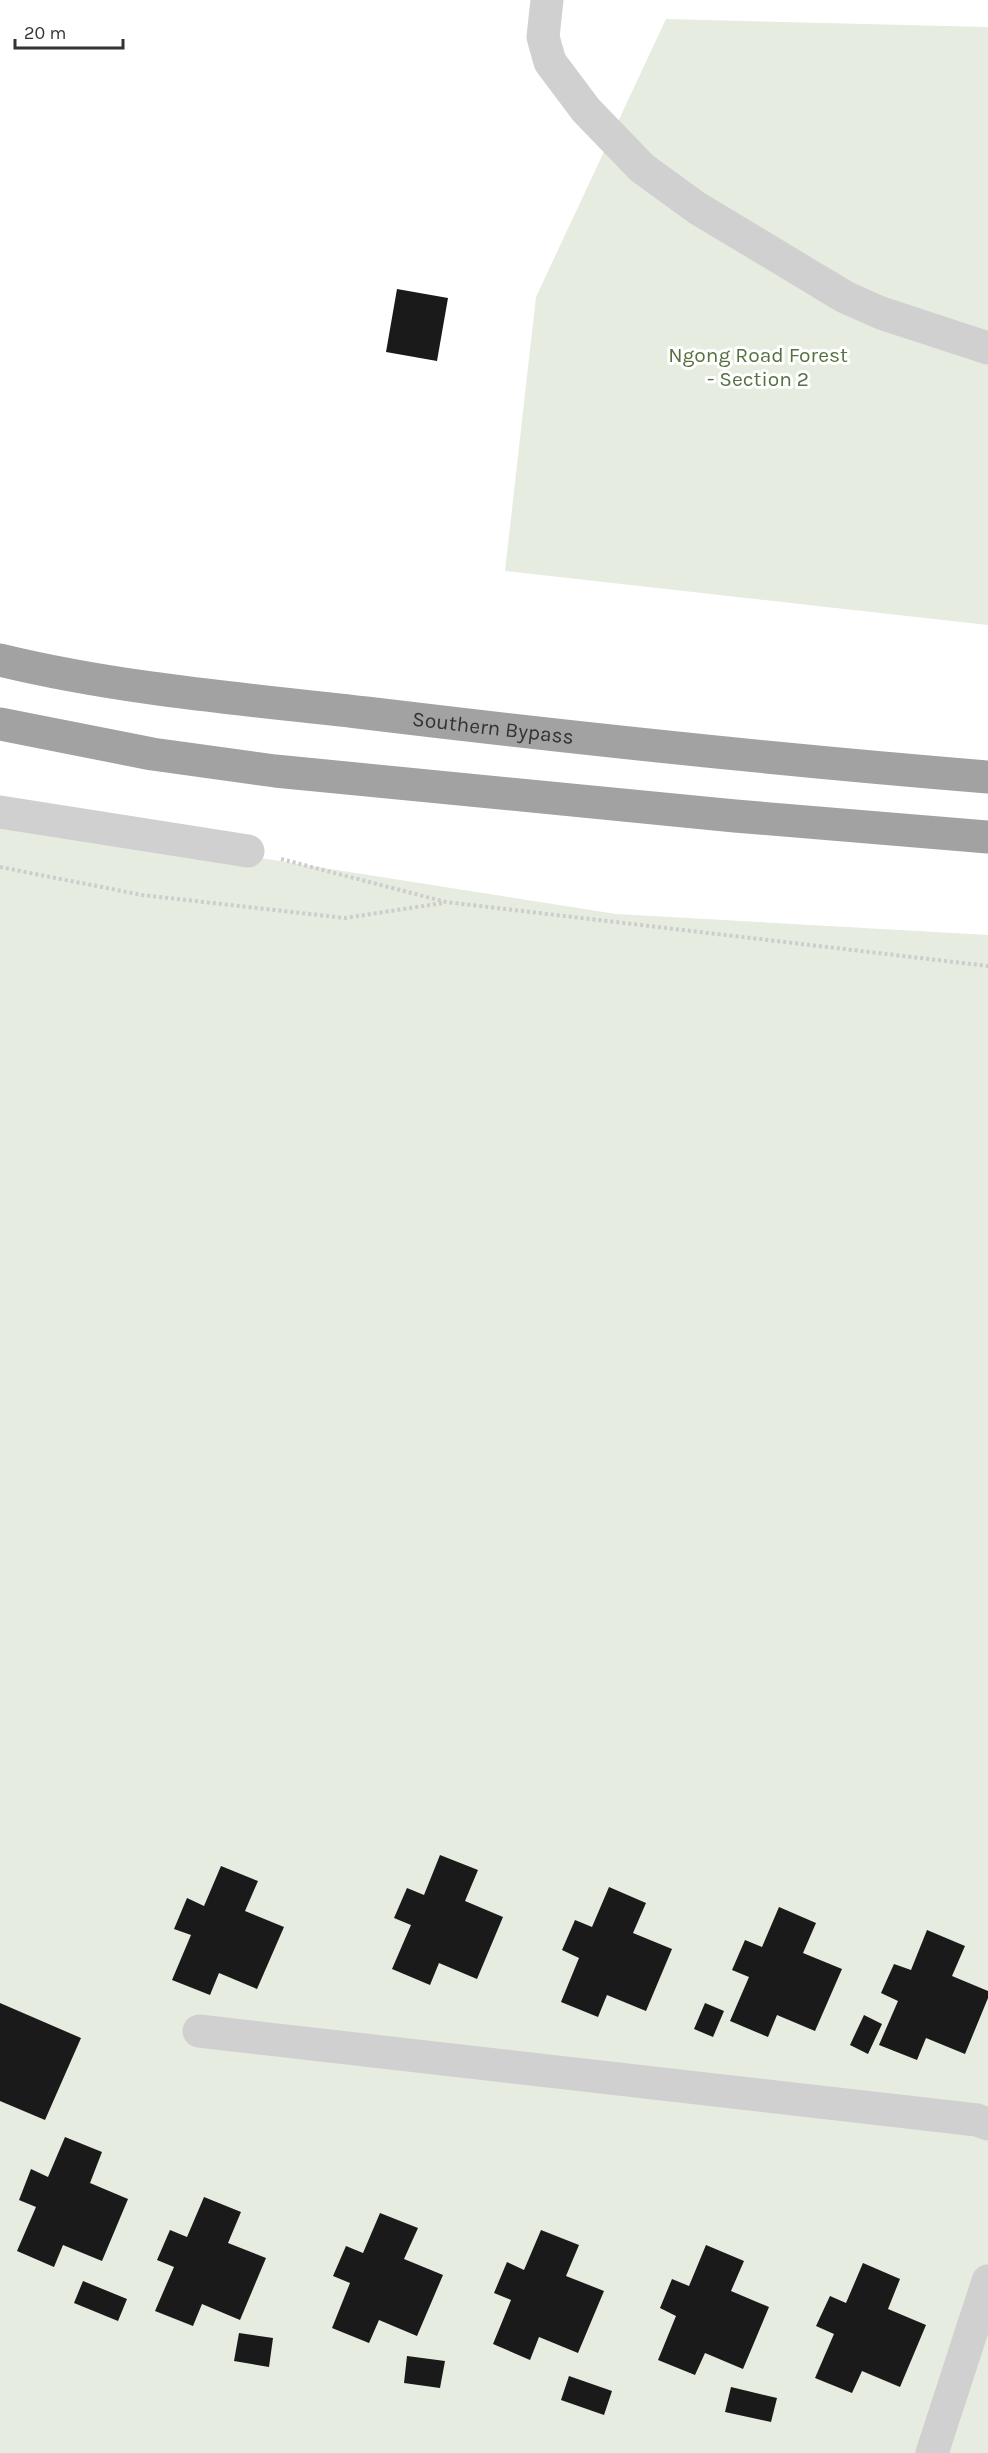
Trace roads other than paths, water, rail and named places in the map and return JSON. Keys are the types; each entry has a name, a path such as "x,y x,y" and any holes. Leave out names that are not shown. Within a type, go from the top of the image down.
{"highway":[{"name":"Southern Bypass","path":"0,660 160,689 737,756 988,777"},
{"path":"0,724 152,754 275,771 735,816 988,837"}],"street":[{"path":"547,0 543,37 550,62 586,110 642,168 697,208 835,292 881,314 988,348"},
{"path":"0,812 248,850"},
{"path":"199,2031 977,2120 988,2124"},
{"path":"932,2453 988,2281"}],"park label":[{"name":"Ngong Road Forest - Section 2","path":"758,367"}]}
